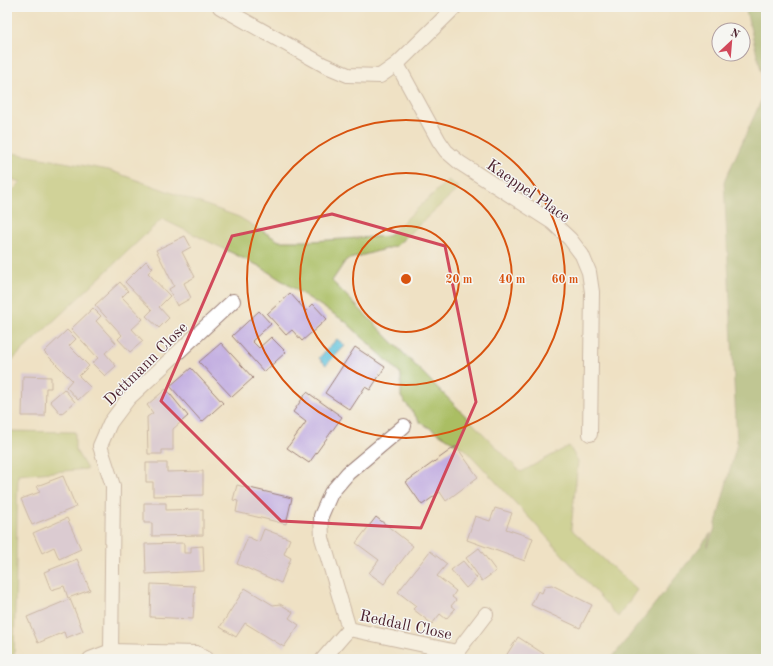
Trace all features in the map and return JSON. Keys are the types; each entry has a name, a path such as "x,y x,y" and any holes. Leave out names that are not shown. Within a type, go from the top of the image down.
{"street":[{"path":"220,7 324,65 348,75 380,76 397,64 456,7"},
{"name":"Kaeppel Place","path":"397,64 446,151 460,163 552,222 570,239 582,255 589,272 592,292 590,434"},
{"name":"Dettmann Close","path":"111,651 113,486 100,446 110,423 128,399 233,301"},
{"name":"Reddall Close","path":"349,629 322,538 321,516 330,493 348,473 404,426"},
{"name":"Reddall Close","path":"349,629 458,656 486,614"},
{"name":"Reddall Close","path":"323,659 349,629"},
{"path":"90,659 111,651 196,653 207,659"}],"highlighted area":[{"path":"332,214 445,246 476,402 421,528 281,521 161,401 232,236"}],"green space":[{"path":"745,7 766,7 766,90 751,31 751,22 749,22"},
{"path":"766,90 766,659 611,659 711,533 707,547 714,531 737,443 724,182"},
{"path":"7,152 109,170 239,217 279,241 313,241 388,236 448,180 459,188 396,246 346,260 332,281 521,472 569,446 578,461 571,529 637,590 618,617 466,450 420,422 401,397 401,374 346,322 259,266 162,219 7,365 7,196 21,182 7,178"},
{"path":"7,431 75,432 75,449 87,469 18,475 14,659 7,659"}],"water":[{"path":"337,339 345,346 326,365 319,358"}],"building":[{"path":"185,236 191,247 182,252 195,277 184,283 191,298 177,306 169,289 174,286 156,250"},
{"path":"146,261 153,268 148,273 170,296 159,307 169,318 159,328 146,316 152,310 125,282"},
{"path":"120,282 128,291 122,297 143,319 132,329 143,341 130,352 118,339 122,335 95,305"},
{"path":"290,293 306,311 313,304 327,319 302,341 292,330 286,335 267,314"},
{"path":"93,308 101,316 96,321 116,343 105,353 116,366 105,376 92,363 98,358 71,329"},
{"path":"259,311 271,324 252,341 259,348 271,337 286,352 264,372 232,336"},
{"path":"67,330 76,339 69,346 89,366 79,376 91,388 78,400 66,387 72,380 44,352"},
{"path":"221,343 253,378 232,397 199,362"},
{"path":"355,347 385,367 370,390 365,387 350,410 325,393"},
{"path":"191,368 223,403 202,422 170,386"},
{"path":"23,376 51,377 51,388 46,388 45,416 22,416"},
{"path":"64,389 75,402 61,414 50,401"},
{"path":"166,389 188,416 173,429 173,450 162,450 162,454 148,454 147,417 153,413 147,405"},
{"path":"307,392 342,417 309,463 287,448 306,422 293,412"},
{"path":"456,446 478,477 446,501 440,492 422,505 406,482"},
{"path":"146,463 167,463 167,472 203,471 203,495 153,496 153,482 146,482"},
{"path":"63,476 76,507 32,525 21,499 40,492 37,486"},
{"path":"237,485 292,498 286,524 236,512 238,501 233,500"},
{"path":"144,503 166,503 166,510 203,509 203,535 152,536 152,523 144,523"},
{"path":"495,508 512,513 506,529 533,538 525,561 467,540 475,516 490,521"},
{"path":"376,517 413,546 384,584 369,573 379,560 356,543"},
{"path":"67,518 81,549 59,559 54,547 42,553 33,533"},
{"path":"264,529 290,539 284,554 291,558 281,583 237,564 248,537 259,542"},
{"path":"184,543 184,553 191,553 191,547 203,546 204,571 146,574 145,544"},
{"path":"479,548 496,571 482,581 466,558"},
{"path":"430,551 447,564 437,576 456,591 452,597 456,600 451,606 455,609 446,619 440,614 432,624 413,609 416,606 398,592"},
{"path":"77,559 90,590 68,598 64,586 51,590 44,572"},
{"path":"463,561 477,578 466,588 451,570"},
{"path":"151,584 195,586 193,619 150,617"},
{"path":"552,585 592,605 580,628 531,605 538,591 542,593 545,586"},
{"path":"245,588 273,605 280,604 293,612 289,618 299,625 284,647 245,623 236,637 220,627"},
{"path":"70,599 83,631 66,638 64,632 38,643 27,617"},
{"path":"518,637 544,654 540,659 504,659"}]}
